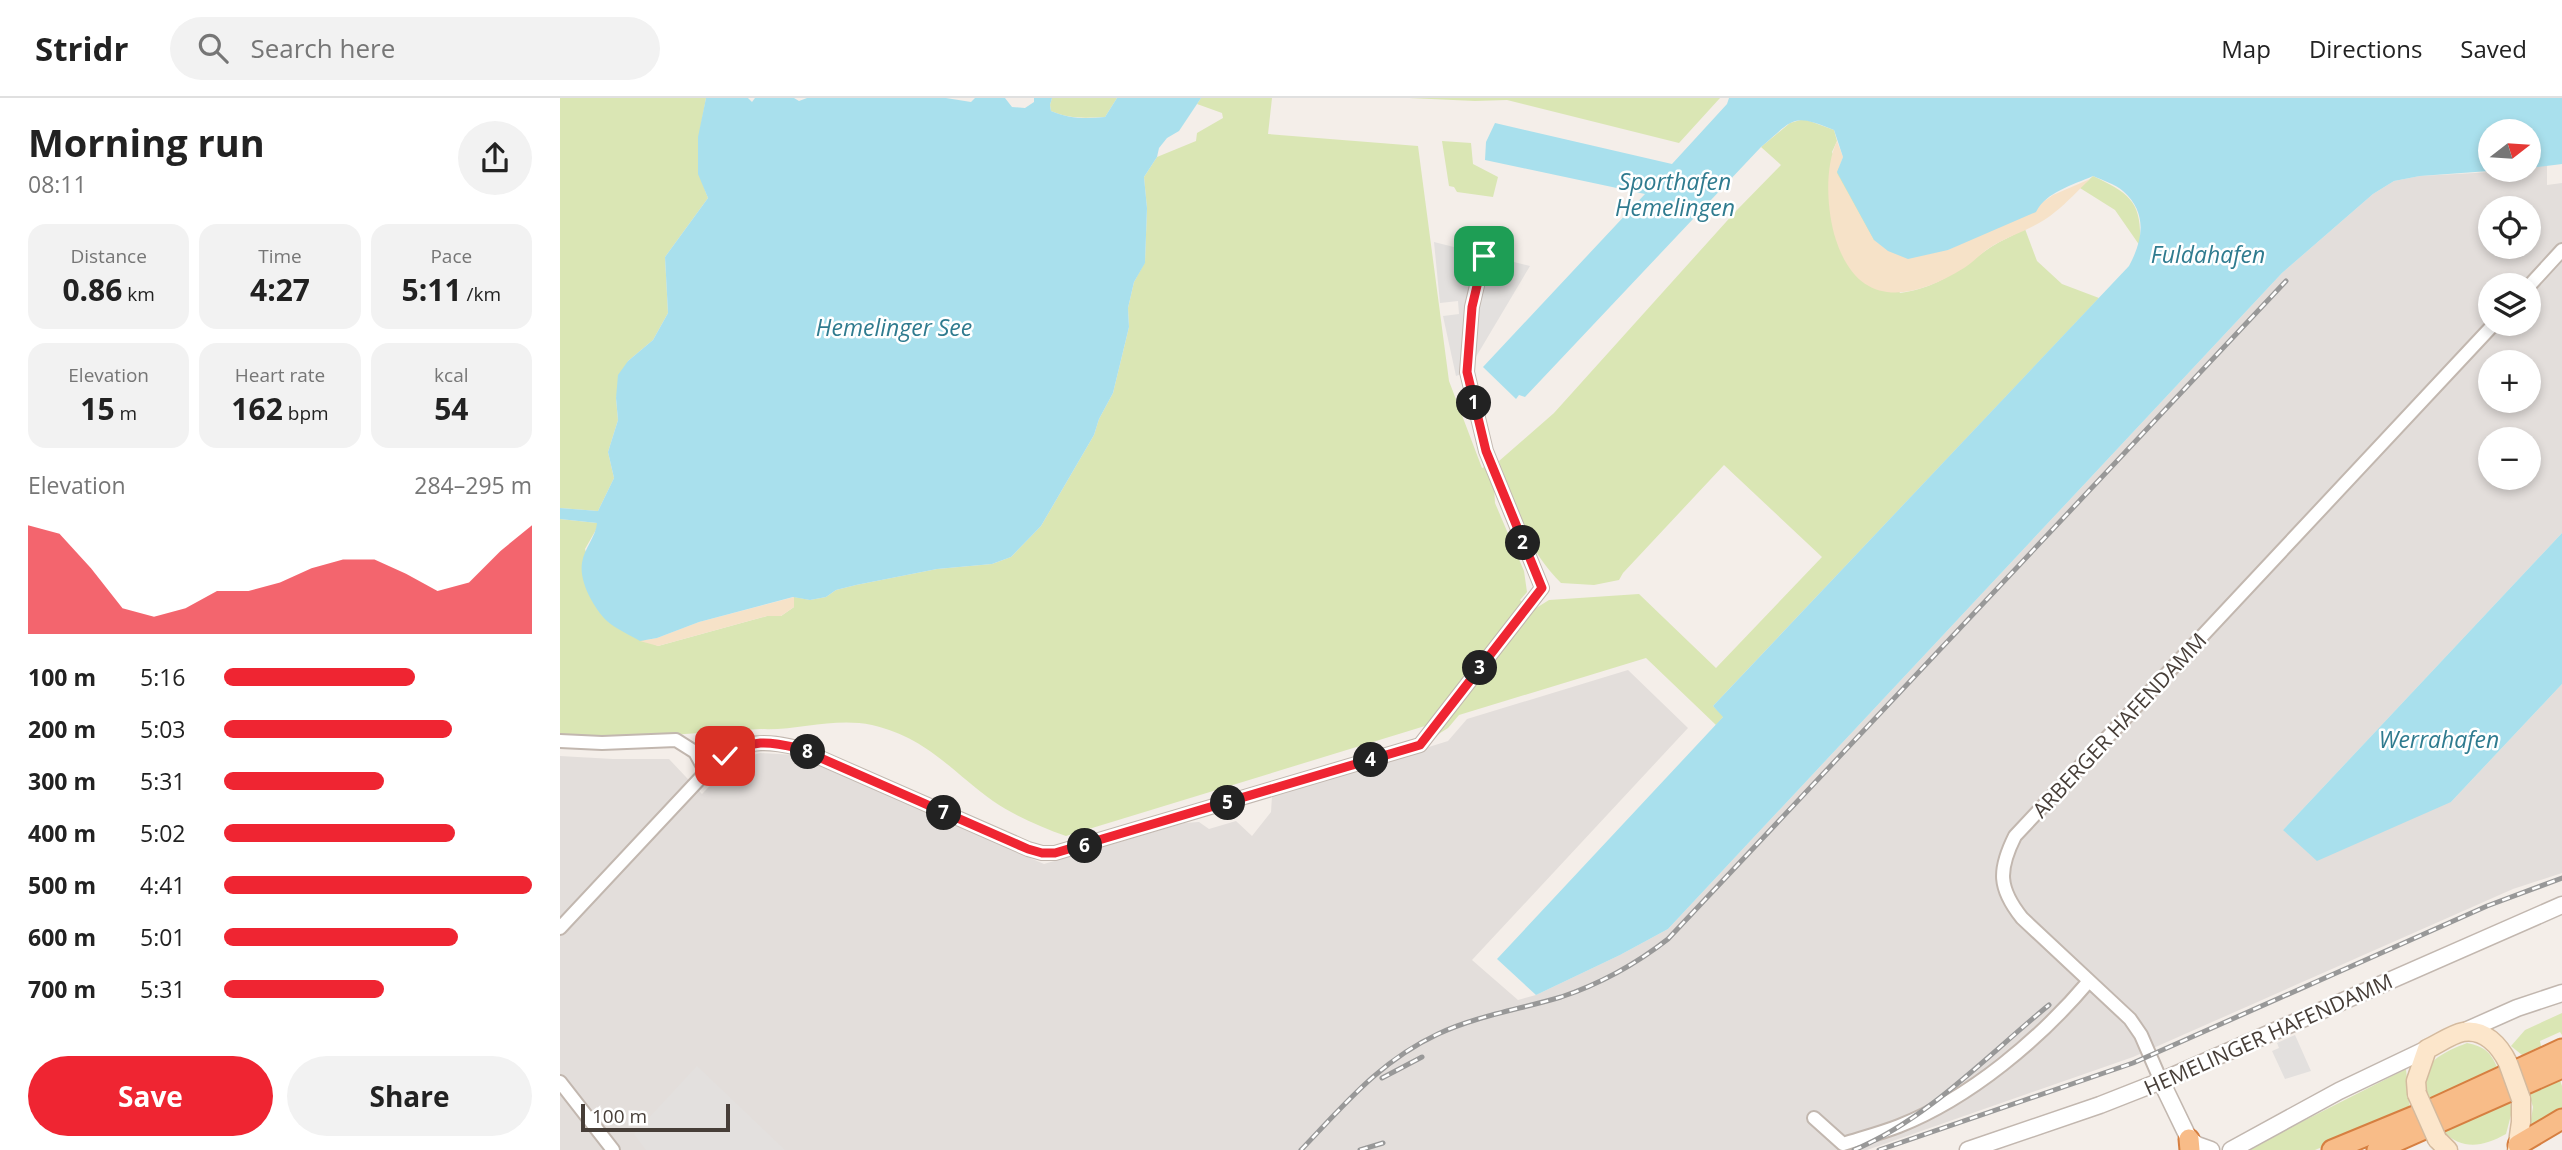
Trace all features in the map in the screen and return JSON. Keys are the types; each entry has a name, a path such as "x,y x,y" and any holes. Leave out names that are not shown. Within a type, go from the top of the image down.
{"highway":[{"path":"2332,1150 2424,1112 2562,1049"},
{"path":"2377,1150 2562,1068"},
{"path":"2514,1148 2562,1119"}],"main road":[{"path":"2443,1145 2417,1094 2419,1070 2427,1049 2463,1032 2483,1035 2490,1039 2508,1063 2521,1099 2514,1148"}],"street":[{"path":"2541,273 2562,250"},
{"path":"560,928 706,772 743,745 775,743 798,748 1028,849 1055,853 1420,745 1542,588 1486,451 1467,372 1472,307 1484,256"},
{"name":"ARBERGER HAFENDAMM","path":"2211,1150 2189,1145 2141,1035 2130,1019 2022,919 2009,902 2002,873 2006,855 2015,836 2483,336"},
{"path":"560,741 602,743 676,740 695,752 706,772"},
{"name":"HEMELINGER HAFENDAMM","path":"1968,1150 2161,1081 2562,905"},
{"path":"1814,1118 1843,1144 1900,1125 1940,1106 1975,1084 2035,1036 2061,1014 2090,981"},
{"path":"2463,1032 2517,1008 2562,993"},
{"path":"2231,1150 2339,1091 2427,1049"},
{"path":"560,1082 613,1150"}],"shaded area":[{"path":"2547,165 2547,185 2562,183 2562,533 2283,830 2451,802 2562,684 2562,873 2513,889 2133,1057 1867,1150 560,1150 560,756 669,759 702,794 728,767 743,758 760,753 795,755 1044,864 1184,823 1199,822 1209,829 1236,821 1252,836 1271,812 1272,796 1448,741 1467,719 1628,670 1688,728 1472,960 1518,1000 1536,995 1668,929 2282,273 2373,194 2394,181 2420,176 2478,173 2478,182 2541,182 2541,166"},
{"path":"1434,242 1530,266 1467,372 1456,376 1443,316 1459,314 1458,301 1440,303"},
{"path":"2295,1035 2311,1071 2285,1079 2272,1051 2279,1048 2277,1043"},
{"path":"697,1066 785,1150 646,1150 634,1134"}],"green space":[{"path":"560,98 706,98 698,159 708,198 665,257 668,313 653,340 628,361 616,398 618,420 608,452 614,478 598,511 560,508"},
{"path":"1052,98 1117,98 1105,117 1084,118 1051,111"},
{"path":"1201,98 1272,98 1268,134 1418,146 1449,381 1482,468 1487,466 1494,487 1495,503 1524,571 1527,592 1520,600 1533,610 1549,600 1639,594 1716,668 1822,557 1724,465 1619,580 1594,585 1561,583 1530,542 1509,494 1499,461 1554,413 1735,212 1781,165 1761,147 1790,123 1804,119 1834,130 1837,141 1832,152 1900,293 1938,282 1995,244 2025,229 2037,261 2062,284 2099,298 1713,706 1724,716 1716,725 1646,658 1459,715 1448,728 1434,737 1425,726 1066,836 1028,821 1001,806 937,756 908,738 872,725 830,723 610,739 560,736 560,519 597,523 585,549 608,621 658,646 767,616 781,616 794,607 794,597 810,600 826,597 836,590 856,585 937,569 992,564 1011,557 1041,526 1094,435 1113,393 1129,327 1128,308 1134,282 1145,262 1147,208 1144,177 1157,157 1196,141 1197,133 1223,118 1222,113 1197,104"},
{"path":"1409,98 1720,98 1679,143 1507,100"},
{"path":"1442,141 1471,143 1473,164 1498,177 1493,197 1457,192 1454,187 1449,186"},
{"path":"2093,176 2117,188 2132,201 2139,219 2140,246 2115,210 2080,188"},
{"path":"2562,1013 2562,1035 2560,1032 2540,1041 2541,1046 2522,1055 2511,1046 2525,1030"},
{"path":"2467,1043 2479,1046 2487,1052 2498,1069 2428,1099 2425,1087 2427,1069 2439,1057"},
{"path":"2406,1069 2410,1110 2315,1150 2246,1150"},
{"path":"2560,1080 2562,1113 2529,1132 2533,1107 2529,1094"},
{"path":"2510,1102 2512,1111 2506,1134 2489,1142 2465,1144 2444,1132"}],"sand":[{"path":"1837,141 1843,157 1837,173 1874,240 1948,250 2053,195 2090,179 2048,217 1994,245 1945,279 1907,292 1889,292 1873,288 1858,278 1846,263 1836,240 1828,190 1830,164"},
{"path":"794,597 794,607 781,616 767,616 658,646 640,641 657,638 699,622"}],"water":[{"name":"Hemelinger See","path":"706,98 748,98 752,102 755,98 794,98 799,101 807,98 946,98 971,102 975,98 1005,98 1012,107 1025,108 1034,102 1034,98 1052,98 1051,111 1064,116 1084,118 1105,117 1117,98 1201,98 1179,131 1167,138 1159,148 1157,157 1144,177 1147,208 1145,263 1134,282 1128,308 1129,327 1113,393 1094,435 1041,526 1011,557 992,564 937,569 856,585 836,590 826,597 810,600 793,597 640,641 611,624 597,609 585,586 582,563 597,523 560,519 560,508 598,511 614,478 608,452 618,420 618,375 628,361 653,340 668,313 665,257 708,198 698,174 698,137"},
{"path":"1729,98 2562,98 2562,164 2541,167 2541,119 2478,119 2478,172 2420,176 2394,181 2373,194 2282,273 1668,929 1536,995 1497,959 1723,717 1713,706 2129,266 2140,237 2140,218 2131,199 2116,186 2093,176 2053,194 2036,212 1948,250 1908,259 1888,251 1874,240 1837,172 1843,157 1834,130 1810,121 1794,121 1761,147 1525,397 1519,395 1516,399 1483,367 1645,194 1485,160 1486,142 1495,123 1672,164 1727,104"},
{"name":"Werrahafen","path":"2562,533 2562,684 2451,802 2317,861 2283,830"}],"railway":[{"path":"1301,1150 1364,1085 1417,1045 1468,1022 1561,997 1590,986 1630,965 1668,939 2286,281"},
{"path":"1879,1150 2133,1063 2487,906 2562,878"},
{"path":"1854,1150 1907,1122 1932,1104 2049,1005"},
{"path":"1382,1078 1422,1057"},
{"path":"1360,1150 1383,1143"}],"route":[{"path":"725,756 743,745 762,742 798,748 1028,849 1055,853 1420,745 1542,588 1496,480 1486,451 1467,372 1472,307 1484,256"}],"water label":[{"name":"Sporthafen Hemelingen","path":"1675,194"},
{"name":"Fuldahafen","path":"2208,254"}]}
